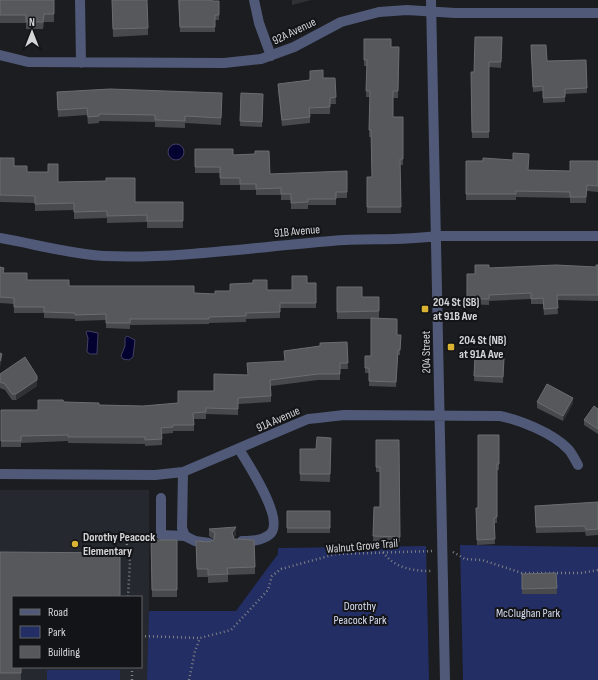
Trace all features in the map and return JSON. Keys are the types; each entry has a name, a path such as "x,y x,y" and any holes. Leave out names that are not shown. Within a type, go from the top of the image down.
{"street":[{"path":"80,0 81,63"},
{"path":"254,0 259,23 271,56"},
{"name":"204 Street","path":"431,0 445,680"},
{"name":"92A Avenue","path":"0,55 28,62 224,63 261,59 271,56 294,47 341,22 379,12 407,10 431,12 598,13"},
{"name":"91B Avenue","path":"0,238 103,256 143,256 196,254 332,241 414,239 436,236 598,236"},
{"name":"91A Avenue","path":"0,474 155,475 182,472 240,449 308,419 344,415 500,416 514,419 552,437 568,449 578,465"},
{"path":"238,541 259,540 270,535 273,528 272,511 240,449"},
{"path":"182,472 182,528 185,536"},
{"path":"162,498 161,535 185,536 195,541 209,543"}],"path":[{"path":"126,540 130,561 128,596"},
{"name":"Walnut Grove Trail","path":"142,636 200,638 231,630 268,590 272,576 281,569 336,554 430,550 434,552"},
{"path":"383,552 386,558 406,569 431,571"},
{"path":"452,552 455,552 465,559 482,560 522,573 581,573 598,571"},
{"path":"189,680 195,650 200,638"},
{"path":"132,668 132,680"}],"shaded area":[{"path":"176,144 183,149 184,152 179,159 176,160 169,155 168,152 173,145"},
{"path":"86,332 98,333 97,354 90,354 87,352 88,338"},
{"path":"127,336 135,340 133,357 129,360 123,359 121,356 125,346 125,338"},
{"name":"Dorothy Peacock Elementary","path":"0,490 149,490 149,680 0,680"}],"green space":[{"name":"McClughan Park","path":"460,545 598,547 598,680 463,680"},
{"name":"Dorothy Peacock Park","path":"426,546 429,680 147,680 149,611 236,611 278,554 278,548"},
{"path":"47,670 120,670 120,680 47,680"}],"building":[{"path":"0,0 54,0 54,14 44,14 43,22 26,22 26,15 0,15"},
{"path":"112,0 147,0 148,28 113,29"},
{"path":"179,0 219,1 219,15 215,15 215,27 180,27"},
{"path":"475,37 502,37 501,62 489,62 489,132 472,132 471,72 474,72"},
{"path":"364,39 391,39 391,47 399,47 398,91 393,91 393,117 403,117 403,159 400,159 401,207 367,207 367,177 372,177 371,130 369,130 370,91 366,91 367,60 364,60"},
{"path":"531,45 546,45 547,61 586,60 587,88 565,89 565,97 543,98 543,86 533,87"},
{"path":"323,70 323,78 335,78 336,97 330,98 330,107 309,108 310,117 282,120 278,84 310,80 310,71"},
{"path":"110,89 222,93 221,118 185,116 185,121 155,120 155,115 99,114 99,116 88,117 87,108 58,110 57,92"},
{"path":"241,93 263,94 262,122 240,121"},
{"path":"195,149 233,149 233,155 255,154 255,151 269,151 270,174 347,171 347,192 336,192 336,199 308,199 308,202 291,203 291,194 281,194 281,188 256,189 256,184 240,184 240,178 220,178 220,167 195,167"},
{"path":"513,153 529,154 528,170 570,171 570,161 598,161 598,186 587,185 586,197 570,197 570,192 516,191 516,194 466,194 466,161 483,161 483,158 513,160"},
{"path":"0,158 14,158 14,166 27,166 27,172 48,172 48,164 58,164 58,182 106,181 106,178 135,178 135,202 183,202 183,221 147,221 147,215 107,216 107,211 74,212 74,203 35,204 35,196 0,195"},
{"path":"475,265 489,265 489,268 556,265 596,267 596,265 598,265 598,295 557,295 558,308 544,309 543,298 531,299 531,293 489,295 489,299 467,299 467,274 475,274"},
{"path":"0,267 4,268 3,273 27,273 27,280 69,280 69,286 194,286 194,293 215,294 215,291 230,291 230,284 253,283 253,280 267,280 267,290 292,290 292,276 307,276 307,283 316,283 316,303 280,303 280,312 246,313 246,316 209,317 209,319 130,319 130,323 106,323 106,314 75,315 75,313 44,312 44,307 14,307 14,298 0,297"},
{"path":"337,287 362,287 362,297 379,297 379,311 337,312"},
{"path":"371,318 397,319 397,335 401,335 400,350 398,350 396,382 369,381 369,368 365,368 365,356 371,356"},
{"path":"347,342 348,363 340,363 340,374 318,374 270,380 271,396 238,398 238,409 206,408 206,412 193,413 194,425 173,425 173,427 161,428 162,439 145,440 145,437 68,437 68,435 21,436 21,441 1,441 1,410 38,410 38,400 63,400 64,402 99,403 99,405 143,406 178,403 178,391 214,391 214,374 248,375 247,363 285,361 284,351 320,346 320,343"},
{"path":"475,356 504,358 503,377 474,376"},
{"path":"25,357 37,376 37,380 16,394 12,394 5,384 0,382 0,374"},
{"path":"547,384 573,398 563,416 537,402"},
{"path":"594,406 598,409 598,429 584,420"},
{"path":"478,435 499,435 499,464 497,464 497,517 494,518 495,539 477,540 476,508 478,508"},
{"path":"317,437 331,438 330,474 300,474 300,449 316,449"},
{"path":"376,440 399,440 400,537 373,536 374,507 380,507 380,467 376,467"},
{"path":"598,502 598,529 586,530 585,526 536,527 535,506"},
{"path":"287,511 330,511 330,528 287,528"},
{"path":"236,527 232,533 234,539 254,540 255,567 227,568 228,574 208,575 208,569 197,569 196,541 208,542 214,540 215,533 209,529"},
{"path":"151,540 177,540 177,590 152,590"},
{"path":"0,552 120,553 120,596 12,596 12,668 21,668 21,673 0,673"},
{"path":"556,573 557,588 522,589 522,574"}],"place":[{"name":"204 St (SB) at 91B Ave","path":"425,309"},
{"name":"204 St (NB) at 91A Ave","path":"451,347"},
{"name":"Dorothy Peacock Elementary","path":"75,544"}]}
